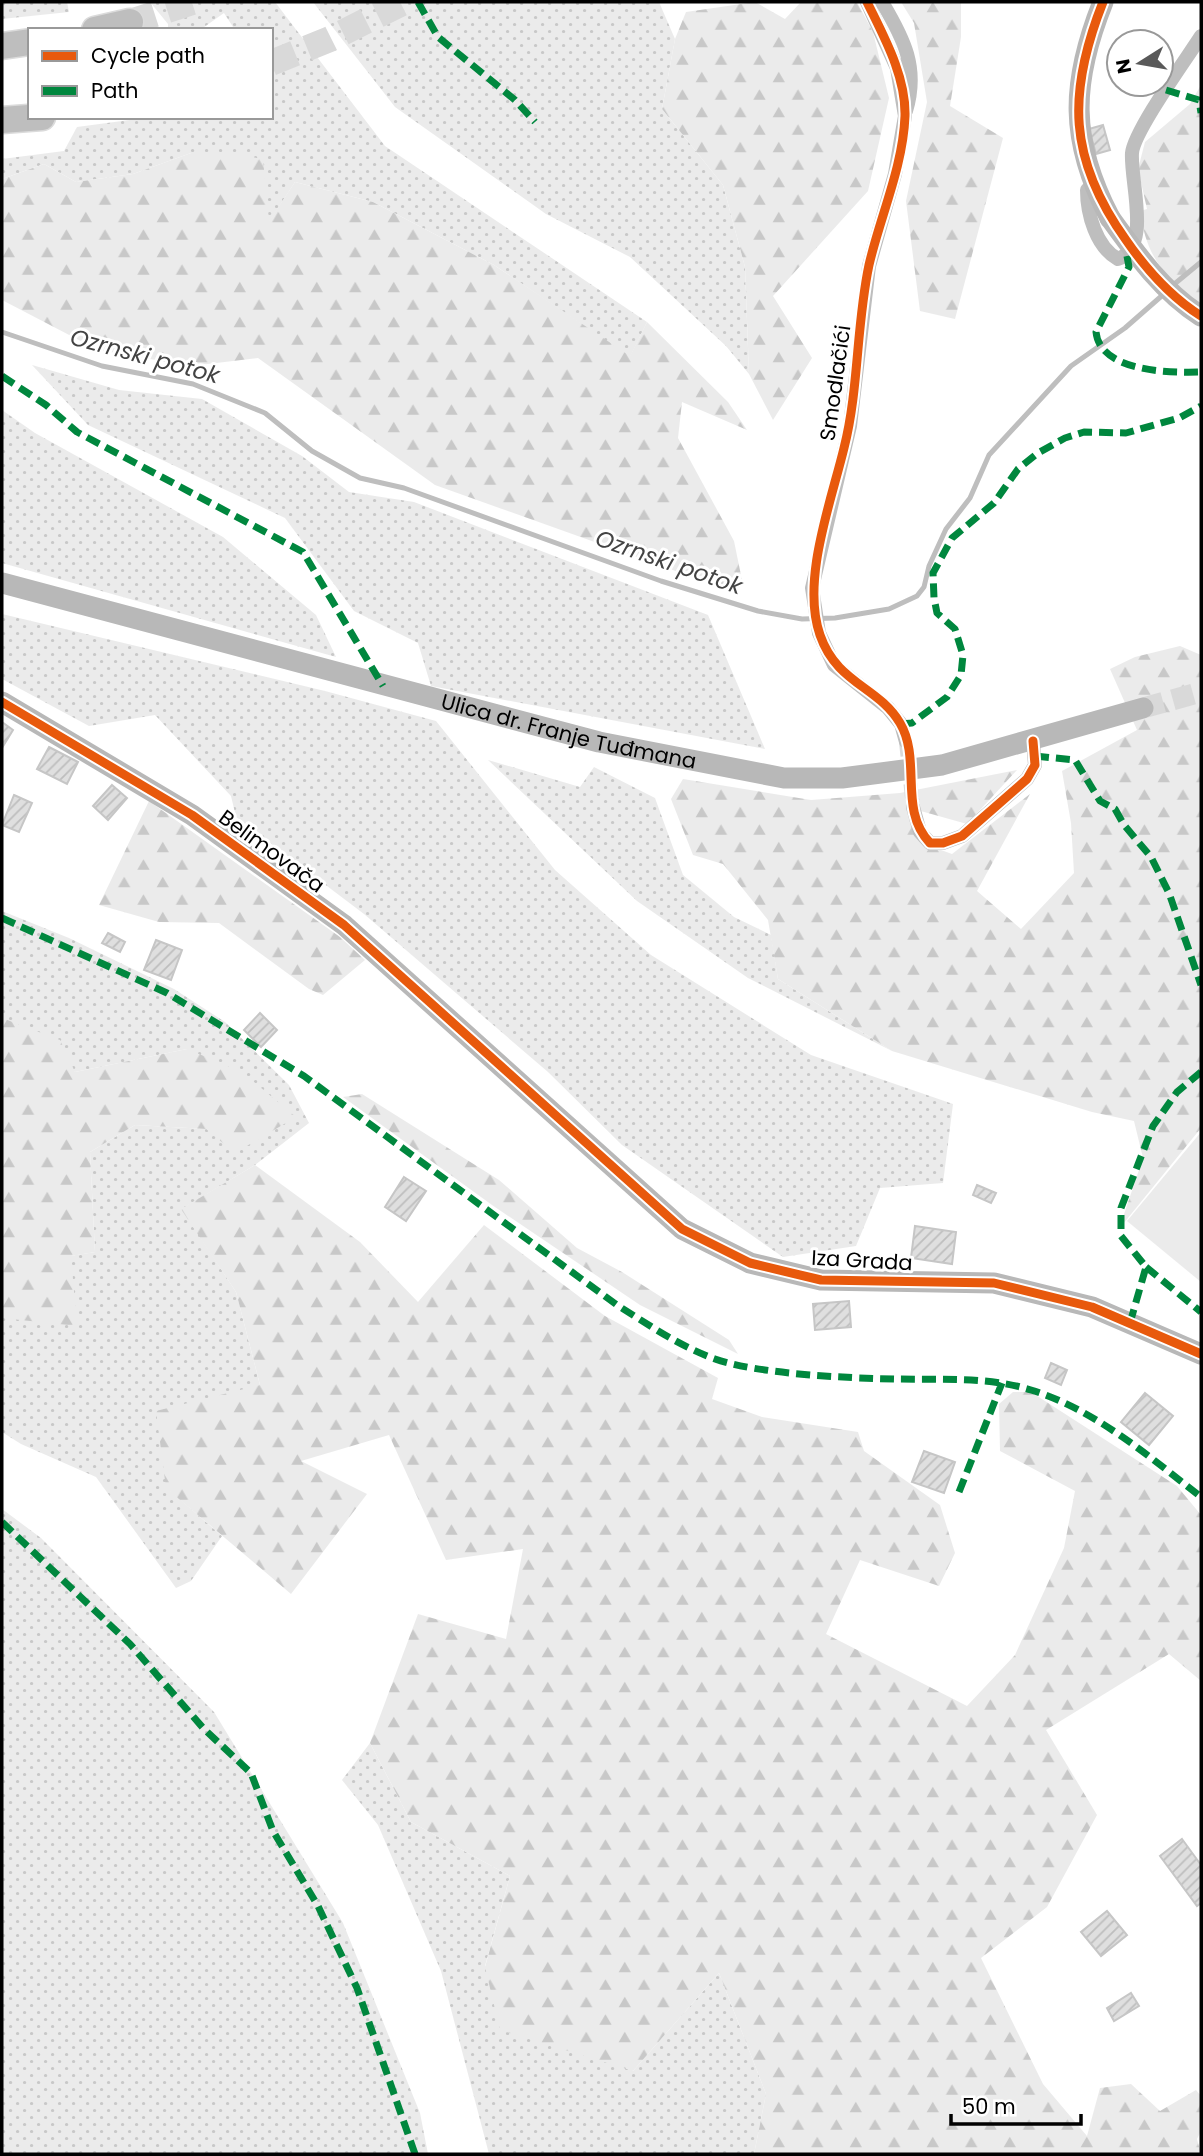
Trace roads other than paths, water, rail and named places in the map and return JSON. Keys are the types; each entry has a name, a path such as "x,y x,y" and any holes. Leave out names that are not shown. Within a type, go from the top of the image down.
{"highway":[{"path":"104,28 130,22"},
{"path":"2,46 28,41"},
{"path":"2,120 28,118"}],"street":[{"name":"Smodlačići","path":"867,2 897,68 905,116 895,174 869,266 850,426 812,588 819,633 834,665 888,708 901,724 906,742"},
{"path":"883,2 902,37 914,86 905,116"},
{"path":"1103,2 1085,48 1079,79 1080,128 1092,185 1110,218 1148,268 1201,316"},
{"path":"1092,185 1087,190 1087,201 1102,244 1108,254 1118,259 1127,256 1135,245 1137,230 1132,150 1159,100 1201,36"},
{"name":"Ulica dr. Franje Tuđmana","path":"2,583 586,738 784,778 842,778 942,765 1143,708"},
{"name":"Belimovača","path":"2,702 192,815 344,925 496,1063"},
{"path":"913,807 920,832 930,843 943,843 962,836 1027,779 1035,765 1033,741"},
{"name":"Iza Grada","path":"496,1063 682,1229 750,1263 821,1280 994,1283 1092,1307 1201,1354"}],"waterway":[{"name":"Ozrnski potok","path":"1172,286 1201,262"},
{"name":"Ozrnski potok","path":"2,332 102,366 193,384 265,413 312,451 360,478 404,488 661,581 758,611 802,619 835,618 889,609 917,596 924,587 929,566 946,529 970,498 989,455 1071,366 1125,328 1165,293"}],"tunnel":[{"path":"130,22 192,2"},
{"path":"273,62 330,39 404,2"},
{"path":"1143,708 1201,692"},
{"path":"906,742 913,807"}]}
